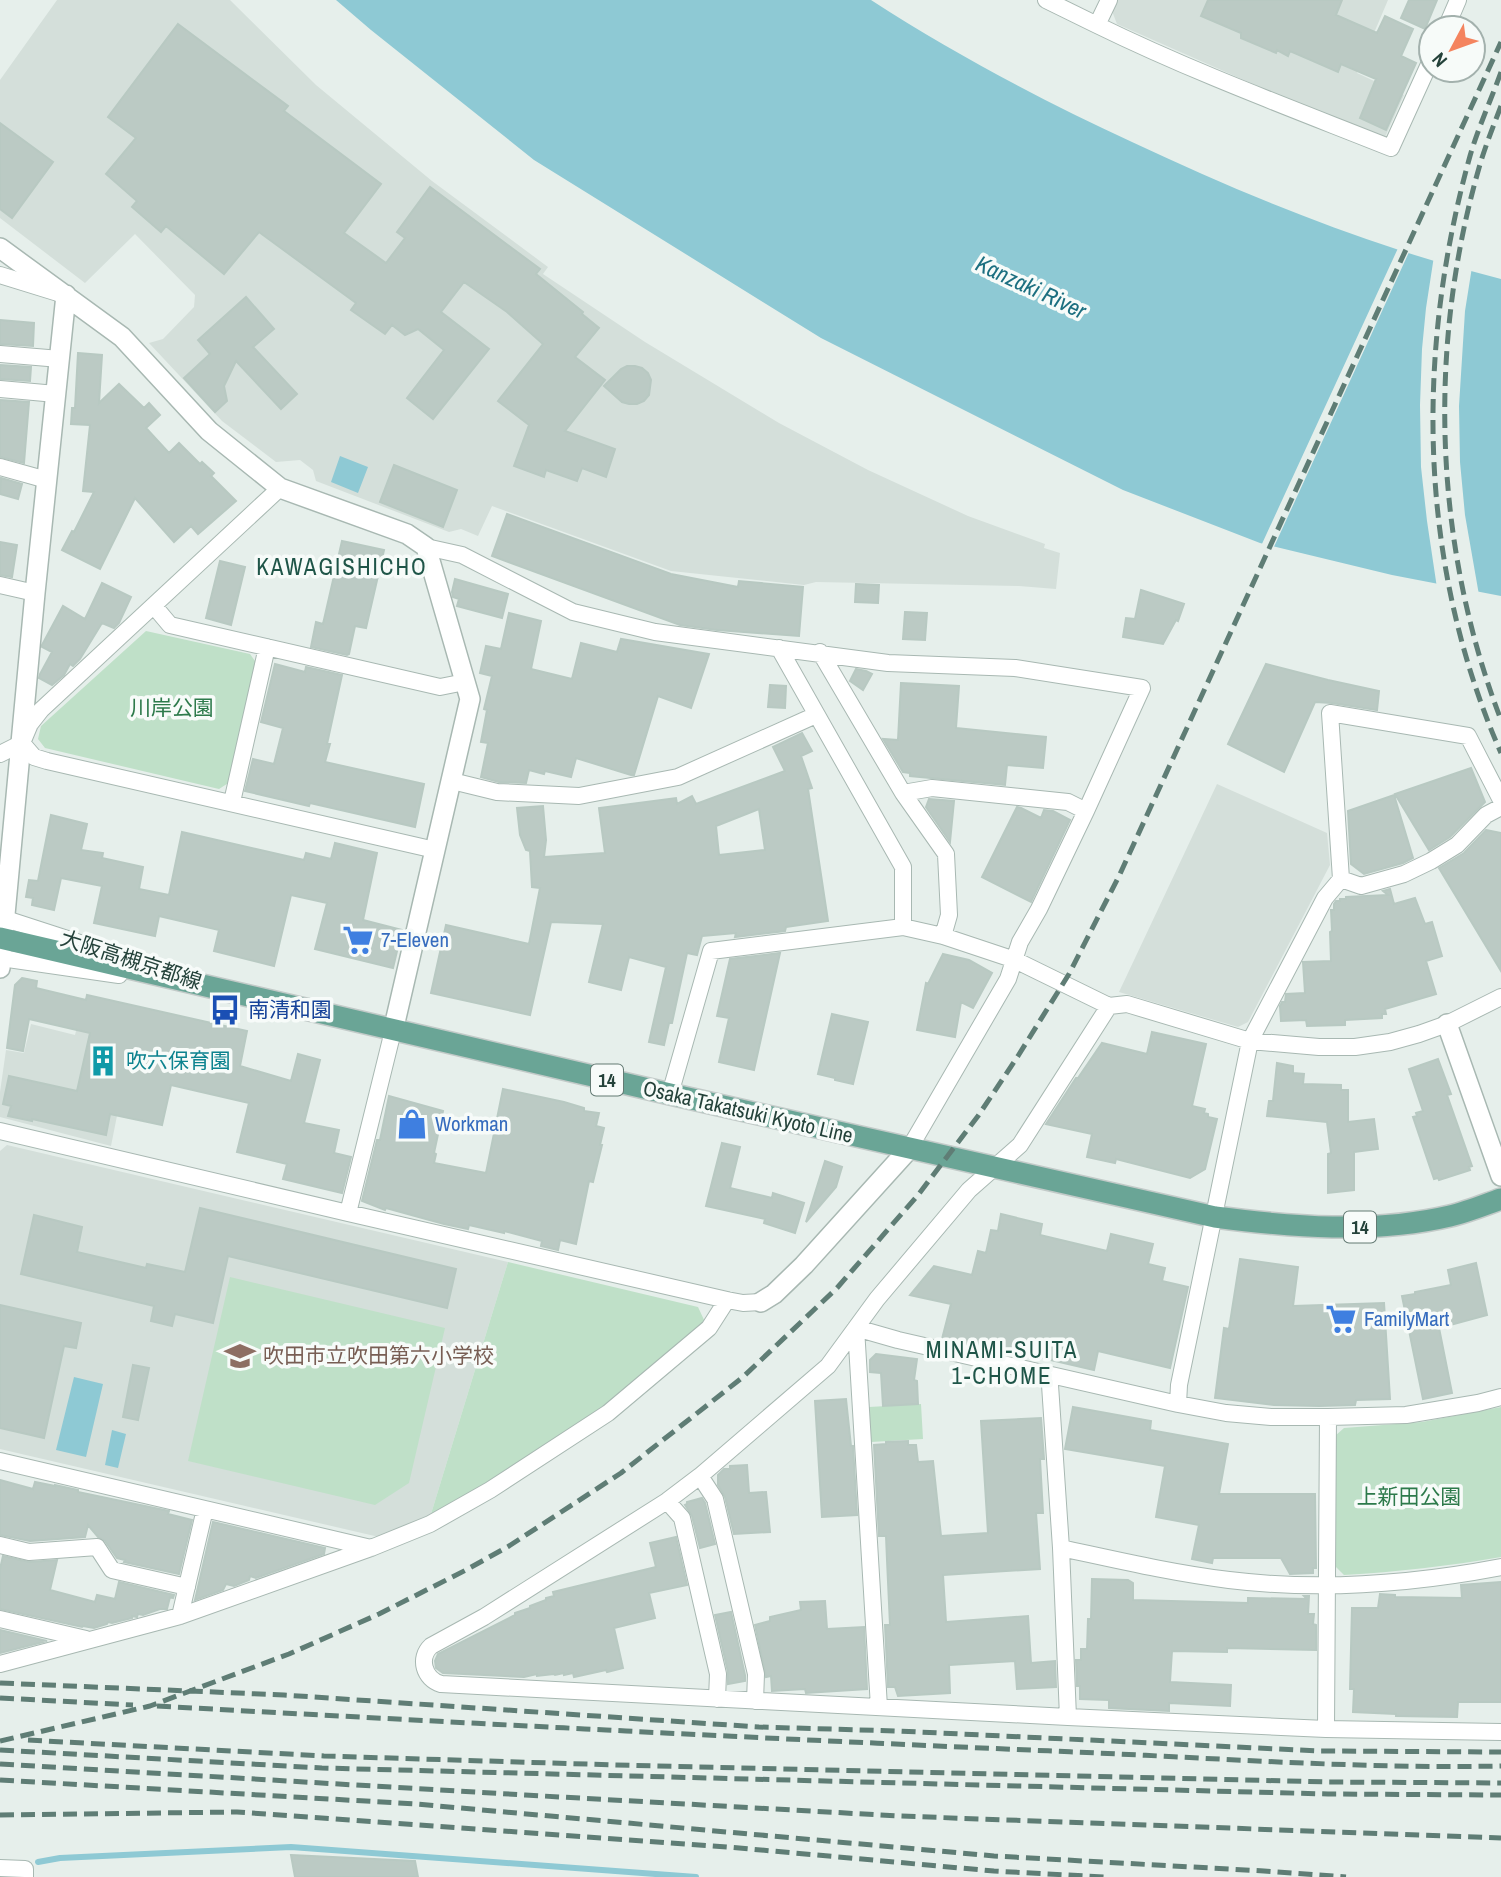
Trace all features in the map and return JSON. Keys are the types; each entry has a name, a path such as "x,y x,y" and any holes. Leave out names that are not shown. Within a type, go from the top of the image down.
{"main road":[{"name":"Osaka Takatsuki Kyoto Line","path":"1,938 393,1031 1215,1217 1265,1223 1363,1227 1413,1223 1452,1216 1501,1199"}],"street":[{"path":"1046,0 1165,56 1277,104 1391,148 1420,84"},
{"path":"1097,25 1109,0"},
{"path":"0,248 122,337 209,431 280,488 407,534 426,547 462,555 573,612 655,632 888,663 1015,668 1142,688 1039,909 1020,942 1008,979 909,1149 804,1265 774,1294 761,1302 727,1300 0,1130"},
{"path":"0,275 66,295"},
{"path":"0,968 66,295"},
{"path":"0,354 60,359"},
{"path":"0,390 56,394"},
{"path":"0,467 47,480"},
{"path":"0,754 22,743 30,724 41,710 280,488"},
{"path":"348,1213 470,699 426,547"},
{"path":"0,585 35,593"},
{"path":"154,606 170,625 440,687 465,682"},
{"path":"232,802 267,647"},
{"path":"779,648 903,867 903,927"},
{"path":"820,652 903,793 947,854 949,915 943,936"},
{"path":"1178,1404 1179,1385 1250,1041 1325,898 1341,880 1330,713 1468,736 1501,800"},
{"path":"452,781 497,792 579,796 678,777 816,715"},
{"path":"22,743 34,757 47,761 435,850"},
{"path":"903,793 932,788 1055,800 1068,802 1086,811"},
{"path":"1341,880 1361,886 1404,874 1457,845 1486,816 1501,807"},
{"path":"670,1094 711,951 903,927 943,936 1015,960 1109,1006 1127,1004 1250,1041 1319,1047 1355,1047 1390,1042 1447,1024 1501,998"},
{"path":"1109,1006 1020,1145 969,1190 877,1299 828,1366 667,1501 484,1617 427,1649 424,1656 426,1673 441,1684 1068,1717 1501,1732"},
{"path":"1447,1024 1501,1176"},
{"path":"0,1664 180,1616 371,1548 430,1524 490,1490 608,1413 709,1328 727,1300"},
{"path":"856,1328 898,1340 1226,1413 1271,1417 1406,1415 1501,1397"},
{"path":"856,1328 878,1707"},
{"path":"1051,1375 1068,1717"},
{"path":"1326,1728 1328,1417"},
{"path":"0,1461 371,1548"},
{"path":"700,1476 715,1499 756,1674 755,1701"},
{"path":"667,1501 681,1518 718,1674 717,1699"},
{"path":"180,1616 205,1509"},
{"path":"0,1545 29,1552 97,1547 112,1570 187,1587"},
{"path":"1061,1548 1154,1569 1231,1581 1326,1586 1452,1576 1501,1567"},
{"path":"0,1619 89,1640"},
{"path":"0,1868 25,1869 24,1877"}],"shaded area":[{"path":"57,0 230,0 316,85 432,181 548,267 543,274 645,342 779,423 868,470 968,516 1045,544 1044,548 1060,553 1056,589 816,582 804,585 671,571 492,506 478,536 461,529 449,532 316,481 313,470 300,460 276,462 222,421 149,343 163,339 194,307 195,295 135,234 85,283 0,218 0,80"},
{"path":"1118,0 1388,0 1357,73 1404,95 1385,137 1282,97 1117,24 1112,11"},
{"path":"1217,784 1327,833 1330,865 1248,1022 1238,1027 1119,992"},
{"path":"31,1024 75,1035 77,1027 132,1040 111,1146 0,1117 0,1092 6,1050 24,1053"},
{"name":"吹田市立吹田第六小学校","path":"7,1145 508,1262 431,1514 379,1537 0,1449 0,1151"}],"green space":[{"name":"川岸公園","path":"146,631 250,654 257,664 230,782 219,789 45,748 38,739 41,726"},
{"path":"508,1262 698,1307 705,1322 602,1407 498,1478 431,1514"},
{"path":"230,1277 445,1328 409,1483 375,1505 188,1461"},
{"path":"921,1404 923,1439 871,1442 869,1407"},
{"name":"上新田公園","path":"1501,1407 1501,1557 1344,1575 1335,1566 1335,1436 1344,1428 1422,1422"}],"water":[{"name":"Kanzaki River","path":"336,0 871,0 966,58 1032,93 1197,172 1365,238 1424,258 1501,279 1501,596 1392,575 1260,543 1123,490 821,338 534,160"},
{"path":"340,456 368,467 358,493 331,482"},
{"path":"74,1377 103,1384 86,1457 56,1450"},
{"path":"112,1430 126,1434 118,1468 105,1465"}],"pier":[{"path":"1399,246 1410,250 1273,549 1261,546"},
{"path":"1434,256 1472,267 1465,311 1459,406 1460,462 1465,515 1479,595 1437,588 1427,521 1421,467 1420,405 1422,349"}],"building":[{"path":"1208,0 1342,0 1336,15 1377,33 1385,16 1413,29 1401,56 1416,63 1386,130 1360,118 1376,79 1341,64 1338,72 1290,51 1288,56 1277,50 1276,53 1241,38 1241,33 1201,16"},
{"path":"1409,0 1437,0 1431,14 1417,14 1417,25 1401,18"},
{"path":"178,24 288,106 284,111 381,184 344,233 386,263 405,238 397,232 430,187 540,269 536,274 599,328 575,357 605,380 565,431 615,449 606,477 582,468 577,481 546,470 544,477 514,466 529,425 498,401 543,344 507,312 464,282 441,312 489,349 433,419 407,398 444,350 418,329 405,335 392,325 385,334 351,310 356,303 259,232 224,274 166,226 161,232 132,207 137,201 106,174 136,138 108,117"},
{"path":"0,123 53,162 12,218 0,209"},
{"path":"246,297 274,329 253,347 297,394 281,409 236,361 224,386 227,401 215,412 184,378 210,354 198,340"},
{"path":"0,320 34,323 33,346 0,344"},
{"path":"78,353 102,355 99,403 119,384 144,408 149,403 160,415 146,428 169,453 179,443 200,464 202,462 214,473 211,476 236,501 198,534 191,526 174,542 135,498 100,569 62,550 94,492 83,491 90,425 71,424 72,408 75,408"},
{"path":"0,365 31,367 30,381 0,379"},
{"path":"627,366 642,368 651,380 649,395 637,404 622,402 604,386"},
{"path":"0,400 29,402 24,463 0,457"},
{"path":"394,465 457,490 443,527 380,502"},
{"path":"1,478 22,484 18,499 0,494"},
{"path":"507,514 671,574 738,587 739,581 803,587 799,636 680,625 492,556"},
{"path":"342,541 384,550 366,628 355,626 347,655 311,647 316,622 323,624"},
{"path":"0,542 17,545 12,577 0,575"},
{"path":"220,561 245,567 231,625 206,618"},
{"path":"455,579 508,594 502,618 457,606 459,599 453,597 452,592"},
{"path":"102,583 131,597 119,623 114,628 102,623 80,659 73,666 70,664 64,675 52,685 39,678 52,652 42,645 63,606 85,619"},
{"path":"856,584 879,585 878,603 855,602"},
{"path":"1141,590 1184,604 1178,621 1176,620 1163,644 1123,637 1126,618 1135,619"},
{"path":"905,612 927,613 925,640 903,639"},
{"path":"509,613 541,621 531,669 572,679 581,643 617,652 621,639 709,654 691,708 658,696 634,775 576,758 571,777 529,770 526,783 499,782 481,777 488,743 481,742 487,710 484,709 492,676 480,673 486,646 501,649"},
{"path":"275,664 305,672 306,667 342,675 325,762 424,784 415,827 245,791 253,759 274,764 283,728 261,722"},
{"path":"1266,664 1379,691 1377,710 1315,702 1284,772 1228,744"},
{"path":"856,669 872,674 863,690 850,681"},
{"path":"901,683 959,686 956,728 1046,737 1043,768 1007,765 1005,785 910,776 910,773 903,772 883,739 898,740"},
{"path":"770,685 786,686 785,708 768,707"},
{"path":"802,733 812,751 801,756 812,788 808,789 828,921 786,927 785,931 735,937 736,933 702,936 697,955 687,953 672,1023 669,1023 664,1045 649,1042 666,967 629,957 621,990 589,982 603,924 551,922 530,1015 431,993 446,925 529,944 540,888 532,887 530,851 526,850 520,835 517,808 543,806 546,840 544,857 605,853 599,808 676,798 677,804 692,796 696,804 785,771 773,747","holes":["759,809 765,850 719,855 716,826"]},
{"path":"1471,768 1485,802 1450,837 1429,850 1395,794"},
{"path":"1394,795 1413,858 1364,874 1351,864 1348,811"},
{"path":"929,799 954,801 950,842 926,807"},
{"path":"1017,807 1041,818 1044,810 1053,811 1070,820 1031,902 982,877"},
{"path":"51,815 87,824 81,850 103,853 102,858 143,867 139,889 169,895 182,832 304,860 306,853 331,859 335,843 377,853 363,920 402,930 393,968 315,949 327,903 291,895 274,966 214,951 219,930 159,916 155,936 94,923 102,886 61,878 54,910 32,905 33,898 26,897 29,880 38,881"},
{"path":"1486,830 1501,833 1501,971 1439,868 1464,853"},
{"path":"1390,889 1394,904 1415,898 1425,924 1432,922 1442,956 1426,961 1436,994 1385,1009 1386,1014 1382,1014 1382,1018 1345,1020 1345,1025 1307,1026 1306,1020 1281,1021 1280,1006 1285,1002 1286,994 1305,993 1303,962 1331,961 1331,910 1334,910 1336,901 1346,897 1388,895 1383,891"},
{"path":"780,953 754,1070 719,1062 729,1018 717,1016 730,959"},
{"path":"943,954 969,960 992,973 973,1008 961,1002 955,1037 917,1030 926,983 928,984"},
{"path":"22,978 37,981 36,988 86,1000 87,995 247,1031 240,1066 291,1081 298,1054 320,1060 304,1123 339,1130 334,1153 351,1157 342,1193 283,1179 287,1164 237,1152 249,1103 171,1085 162,1125 110,1114 106,1135 8,1116 11,1106 3,1104 9,1076 77,1091 90,1033 29,1019 23,1051 7,1048 15,985"},
{"path":"832,1014 868,1022 853,1084 818,1074"},
{"path":"1152,1032 1206,1044 1192,1106 1205,1109 1204,1113 1208,1114 1208,1117 1217,1119 1205,1169 1190,1178 1116,1159 1115,1163 1087,1157 1092,1134 1046,1124 1102,1043 1147,1054"},
{"path":"1438,1059 1451,1094 1447,1095 1472,1166 1469,1167 1470,1170 1439,1180 1434,1179 1413,1117 1423,1111 1409,1069"},
{"path":"1277,1063 1293,1066 1293,1073 1304,1074 1303,1084 1341,1085 1341,1090 1348,1090 1348,1122 1374,1119 1378,1149 1354,1152 1354,1190 1328,1193 1328,1154 1331,1153 1327,1122 1267,1116 1269,1101 1273,1101"},
{"path":"503,1089 564,1102 584,1108 584,1111 599,1113 596,1126 604,1128 602,1145 593,1182 589,1181 576,1244 560,1240 558,1250 541,1246 542,1241 504,1231 469,1225 468,1229 444,1224 386,1208 385,1210 362,1201 377,1140 380,1140 389,1096 443,1111 434,1163 486,1173"},
{"path":"722,1143 740,1147 730,1188 772,1198 773,1193 804,1203 795,1233 764,1223 765,1219 706,1206"},
{"path":"825,1161 842,1167 836,1187 806,1222"},
{"path":"200,1208 456,1269 447,1308 228,1256 213,1323 175,1314 172,1326 151,1321 154,1306 21,1274 34,1215 82,1227 77,1252 146,1268 147,1264 185,1272"},
{"path":"1001,1214 1042,1224 1040,1235 1107,1251 1111,1234 1153,1244 1148,1264 1165,1268 1162,1281 1188,1287 1170,1368 1098,1351 1094,1370 942,1339 951,1304 910,1295 934,1266 972,1275 978,1251 986,1253 991,1230 998,1231"},
{"path":"1240,1259 1298,1267 1293,1306 1384,1303 1390,1399 1356,1400 1355,1405 1319,1406 1274,1405 1215,1398 1224,1328 1229,1329"},
{"path":"1476,1263 1487,1315 1439,1328 1452,1393 1423,1399 1402,1296 1451,1285 1448,1270"},
{"path":"0,1305 81,1323 76,1348 64,1346 44,1438 0,1428"},
{"path":"876,1354 917,1359 914,1380 917,1381 918,1404 883,1406 881,1373 870,1372 870,1360"},
{"path":"133,1365 149,1368 138,1420 123,1417"},
{"path":"846,1399 853,1446 857,1515 822,1517 815,1401"},
{"path":"1073,1407 1151,1421 1150,1430 1228,1444 1219,1494 1315,1494 1316,1568 1313,1568 1313,1573 1290,1574 1281,1558 1213,1558 1212,1563 1192,1559 1199,1525 1156,1517 1165,1466 1065,1449"},
{"path":"1041,1418 1044,1459 1040,1459 1043,1513 1036,1513 1040,1569 943,1575 946,1622 1028,1616 1031,1663 1055,1661 1056,1687 1017,1689 1015,1661 949,1665 950,1693 898,1696 895,1687 888,1687 885,1625 890,1625 886,1536 879,1536 874,1445 908,1441 908,1445 916,1445 918,1462 933,1461 941,1536 988,1533 981,1421"},
{"path":"747,1465 749,1493 766,1492 770,1532 734,1534 725,1497 718,1485 718,1475 724,1469 730,1469 730,1466"},
{"path":"0,1480 33,1489 35,1482 55,1485 169,1511 168,1514 192,1520 179,1574 124,1562 125,1560 117,1558 105,1541 88,1525 85,1537 30,1541 0,1535"},
{"path":"702,1498 715,1544 700,1548 692,1516 685,1505"},
{"path":"213,1522 325,1548 324,1554 256,1578 250,1576 249,1580 234,1586 226,1584 223,1590 195,1600"},
{"path":"676,1537 687,1585 649,1593 655,1618 614,1628 623,1668 574,1677 573,1673 564,1673 524,1677 443,1673 436,1668 438,1654 515,1613 554,1596 553,1592 656,1567 650,1543"},
{"path":"3,1556 29,1562 57,1560 50,1590 95,1602 97,1595 115,1599 119,1582 174,1595 173,1598 170,1597 167,1609 138,1614 137,1617 108,1622 94,1628 0,1609 0,1569"},
{"path":"1092,1579 1128,1580 1133,1583 1133,1600 1248,1603 1248,1598 1307,1599 1304,1596 1309,1596 1308,1614 1314,1614 1316,1650 1227,1648 1227,1652 1172,1651 1170,1682 1231,1685 1230,1706 1169,1703 1169,1711 1109,1708 1109,1700 1080,1699 1076,1660 1081,1660 1081,1649 1087,1649"},
{"path":"1501,1582 1501,1702 1458,1702 1457,1717 1353,1712 1354,1689 1350,1689 1352,1608 1378,1608 1380,1594 1395,1597 1462,1598 1461,1585"},
{"path":"825,1601 827,1629 864,1627 867,1689 806,1693 805,1689 772,1691 771,1676 766,1677 755,1625 770,1621 770,1617 801,1610 800,1602"},
{"path":"731,1612 745,1681 728,1684 728,1672 715,1615"},
{"path":"0,1630 47,1641 0,1653"},
{"path":"291,1855 415,1861 418,1877 295,1877"}],"waterway":[{"path":"38,1862 60,1858 291,1847 696,1877"}],"railway":[{"path":"0,1741 150,1706 289,1654 379,1614 466,1570 509,1546 621,1473 743,1377 837,1288 918,1195 978,1116 1069,974 1120,874 1501,42"},
{"path":"1501,72 1473,146 1452,230 1440,306 1434,382 1434,458 1440,533 1453,608 1474,681 1501,753"},
{"path":"1501,106 1481,161 1464,230 1452,300 1446,371 1445,442 1451,513 1462,584 1478,653 1501,720"},
{"path":"0,1683 284,1695 759,1727 1320,1751 1501,1752"},
{"path":"0,1698 133,1705"},
{"path":"157,1706 1288,1762 1501,1766"},
{"path":"28,1740 324,1756 616,1765 1328,1782 1501,1783"},
{"path":"0,1750 322,1768 1328,1794 1501,1795"},
{"path":"0,1764 899,1816 1501,1838"},
{"path":"0,1780 416,1804 994,1856 1346,1877"},
{"path":"0,1815 237,1812 728,1847 994,1871 1105,1877"}],"place":[{"name":"7-Eleven","path":"358,940"},
{"name":"南清和園","path":"225,1010"},
{"name":"吹六保育園","path":"103,1061"},
{"name":"Workman","path":"412,1124"},
{"name":"FamilyMart","path":"1341,1319"},
{"name":"吹田市立吹田第六小学校","path":"240,1356"}],"district":[{"name":"KAWAGISHICHO","path":"342,567"},
{"name":"MINAMI-SUITA 1-CHOME","path":"1002,1363"}]}
